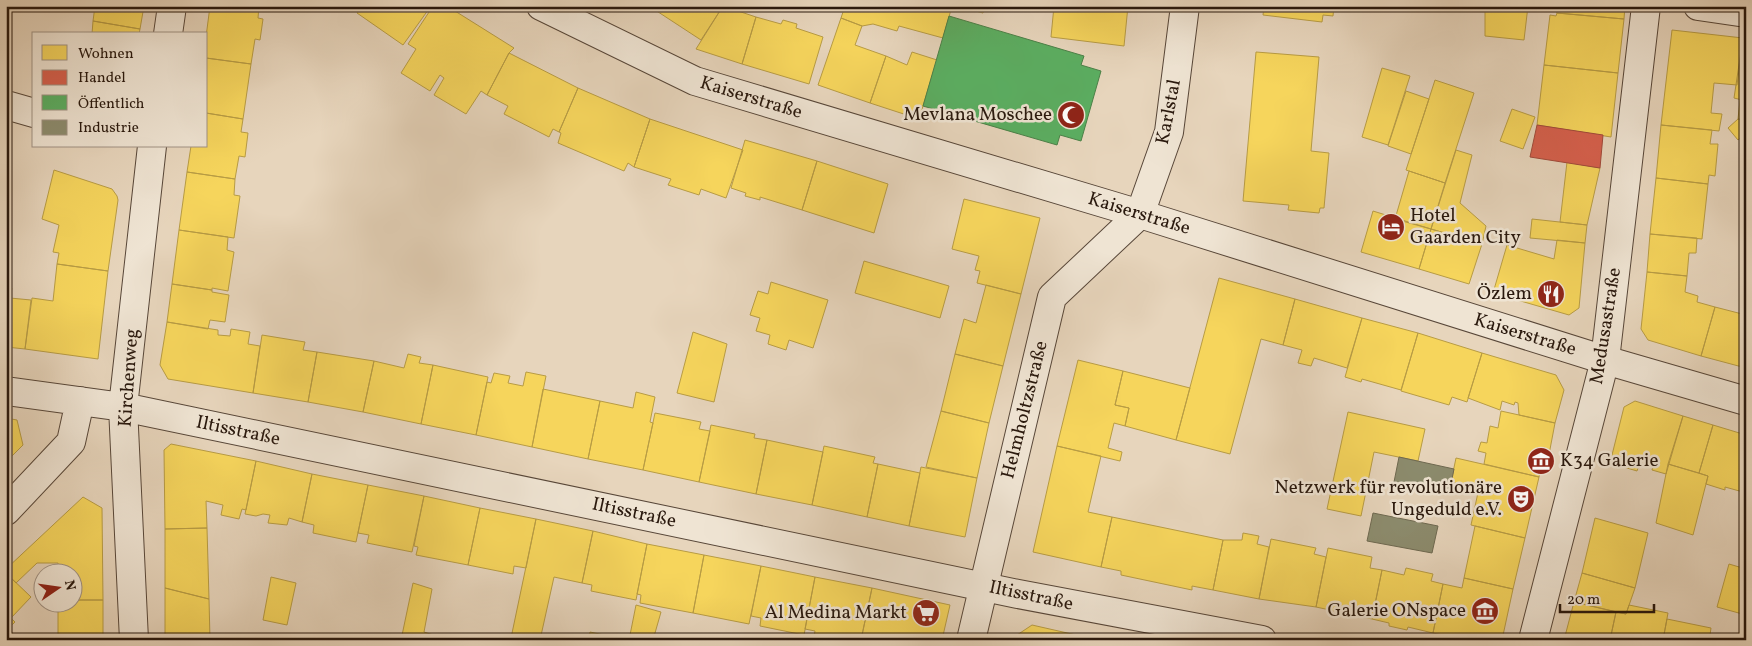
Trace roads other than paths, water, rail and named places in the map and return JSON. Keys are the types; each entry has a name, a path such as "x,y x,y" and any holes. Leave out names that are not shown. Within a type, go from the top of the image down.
{"street":[{"path":"168,32 172,6"},
{"name":"Kaiserstraße","path":"541,6 695,82 1140,214 1605,360 1746,401"},
{"name":"Karlstal","path":"1140,214 1169,132 1185,6"},
{"name":"Medusastraße","path":"1533,640 1605,360 1646,6"},
{"path":"1698,6 1746,12"},
{"path":"6,105 32,112"},
{"name":"Kirchenweg","path":"134,640 123,407 152,148"},
{"name":"Helmholtzstraße","path":"971,640 1052,298 1140,214"},
{"name":"Iltisstraße","path":"6,391 123,407 1018,594 1262,640"},
{"path":"6,511 71,442 80,401"}],"place":[{"name":"Mevlana Moschee","path":"1071,115"},
{"name":"Hotel Gaarden City","path":"1391,227"},
{"name":"Özlem","path":"1551,294"},
{"name":"K34 Galerie","path":"1541,461"},
{"name":"Netzwerk für revolutionäre Ungeduld e.V.","path":"1521,499"},
{"name":"Galerie ONspace","path":"1485,611"},
{"name":"Al Medina Markt","path":"926,613"}]}
